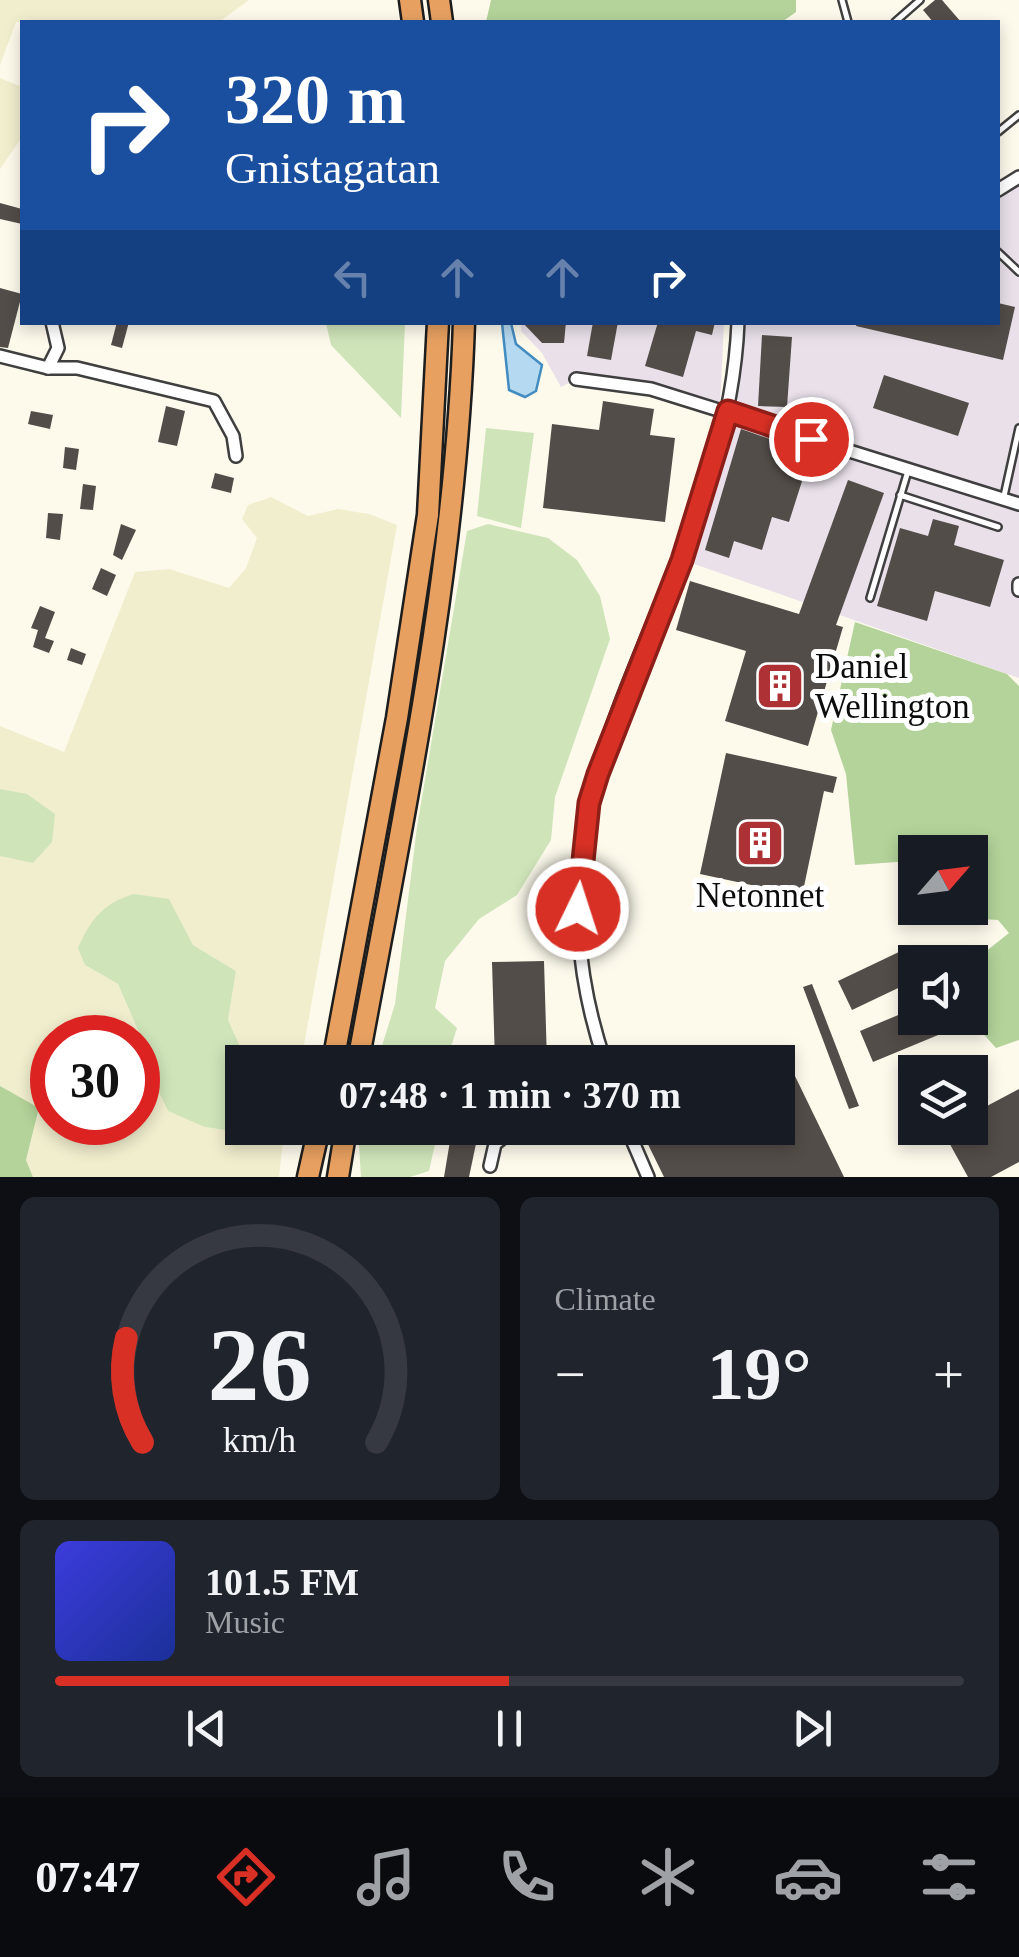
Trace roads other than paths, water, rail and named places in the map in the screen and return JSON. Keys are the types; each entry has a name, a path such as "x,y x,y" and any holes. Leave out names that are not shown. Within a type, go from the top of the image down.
{"highway":[{"path":"336,1045 390,757 428,515 438,325"},
{"path":"361,1045 421,720 452,519 464,325"},
{"path":"308,1177 315,1145"},
{"path":"338,1177 343,1145"}],"street":[{"path":"48,368 58,348 53,325"},
{"path":"599,1045 591,1022 578,937 578,880 589,803 606,744 682,560 728,411 738,325"},
{"path":"0,356 48,368 76,368 214,400 233,436 236,456"},
{"path":"576,380 651,389 1019,504"},
{"path":"490,1166 495,1145"},
{"path":"634,1145 648,1177"}],"lane":[{"path":"897,20 920,0"},
{"path":"1000,254 1019,272"},
{"path":"1004,500 1019,428"},
{"path":"870,598 908,471"},
{"path":"900,496 998,527"}],"water":[{"path":"502,325 511,325 516,344 542,365 536,391 525,397 509,390"}],"place":[{"name":"Daniel Wellington","path":"780,686"},
{"name":"Netonnet","path":"760,843"}]}
